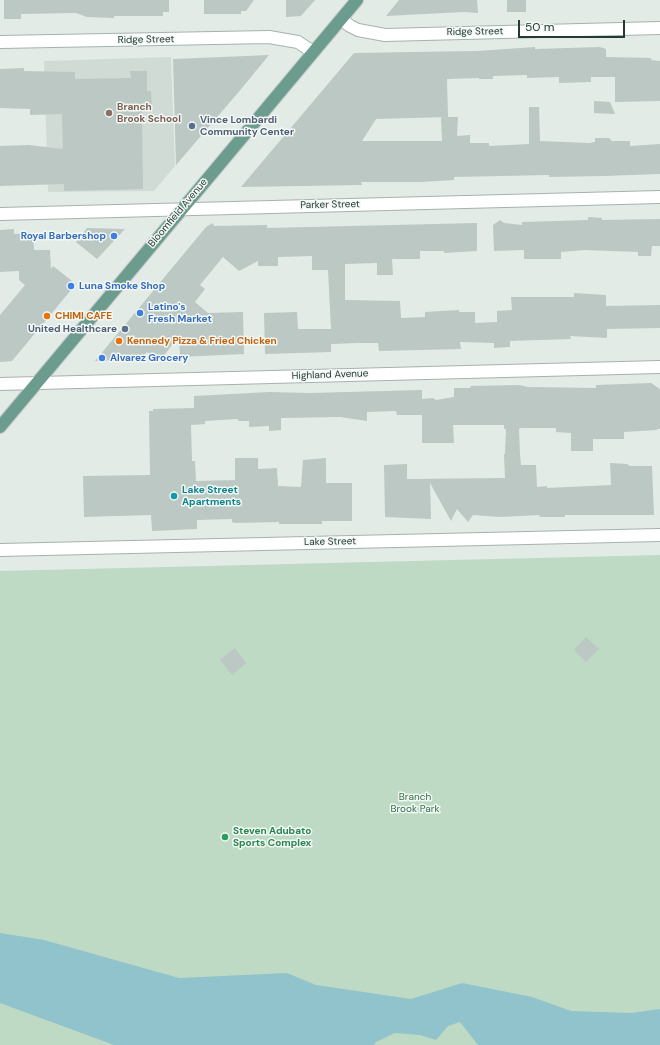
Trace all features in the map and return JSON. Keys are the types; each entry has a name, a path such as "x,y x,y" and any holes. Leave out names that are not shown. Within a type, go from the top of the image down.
{"main road":[{"name":"Bloomfield Avenue","path":"0,426 358,0"}],"street":[{"name":"Ridge Street","path":"342,19 350,26 358,30 385,35 660,28"},
{"name":"Ridge Street","path":"0,42 269,37 298,42 313,52"},
{"name":"Parker Street","path":"0,214 660,197"},
{"name":"Highland Avenue","path":"0,384 660,366"},
{"name":"Lake Street","path":"0,550 660,535"}],"shaded area":[{"name":"Branch Brook School","path":"171,57 175,166 154,191 48,192 44,61"}],"green space":[{"name":"Branch Brook Park","path":"660,555 660,1045 0,1045 0,571"}],"water":[{"path":"0,933 44,940 179,978 287,973 316,985 411,999 462,983 532,997 571,1011 631,1013 660,1009 660,1045 478,1045 460,1022 448,1026 436,1040 420,1035 395,1033 376,1042 374,1045 114,1045 0,1003"}],"building":[{"path":"4,0 169,0 169,12 163,12 163,16 114,16 114,18 87,17 76,13 21,14 21,19 4,19"},
{"path":"204,0 254,0 246,11 241,11 241,14 204,14"},
{"path":"286,0 315,0 301,16 286,17"},
{"path":"399,0 477,0 478,13 464,12 386,16"},
{"path":"507,0 526,0 526,12 507,12"},
{"path":"535,47 535,49 600,47 606,49 606,57 651,58 651,60 660,61 660,101 615,102 615,77 591,77 591,82 559,83 559,77 527,78 527,75 493,76 493,79 447,79 448,117 458,117 457,136 470,135 470,143 489,143 489,146 529,144 529,107 539,107 540,141 589,143 595,142 595,138 609,138 612,141 630,141 630,146 660,144 660,174 549,177 549,175 454,177 454,180 422,182 361,182 362,185 241,187 354,53 477,51","holes":["441,117 442,141 362,141 376,119"]},
{"name":"Vince Lombardi Community Center","path":"269,55 242,88 176,165 173,59"},
{"name":"Branch Brook School","path":"24,68 24,71 75,72 75,79 131,78 130,71 147,71 147,91 151,91 152,111 142,111 143,189 64,191 64,184 0,186 0,146 29,145 63,149 62,114 30,115 30,109 0,108 0,69"},
{"path":"594,101 610,102 615,114 594,113"},
{"path":"588,217 602,218 602,220 660,219 660,246 652,246 651,256 638,256 638,252 584,250 561,252 561,259 524,259 524,250 494,251 493,225 500,220 504,223 522,225 522,222 588,220"},
{"path":"213,223 214,226 267,225 267,228 477,223 477,251 444,253 444,251 420,251 420,259 392,259 393,275 377,275 377,263 345,264 345,300 400,301 401,318 425,317 425,312 459,310 459,312 475,312 475,323 497,322 497,311 512,310 511,297 574,297 574,293 606,295 606,306 660,305 660,328 607,329 607,338 570,336 571,339 510,341 510,347 494,348 494,343 460,342 461,349 379,351 378,343 357,343 331,344 331,352 265,354 264,313 297,312 298,329 331,329 328,270 312,270 312,256 278,257 278,266 258,266 258,261 239,271 223,257 200,285 205,289 195,302 208,313 243,312 244,354 180,357 179,336 162,358 154,358 147,352 141,359 95,361 206,227"},
{"path":"87,228 125,229 97,259 76,242"},
{"path":"14,229 14,234 33,233 34,250 50,250 51,269 53,266 76,284 12,361 0,362 0,315 25,285 19,280 19,271 0,272 0,230"},
{"path":"651,383 660,389 660,429 624,432 624,439 593,439 593,451 571,451 571,433 556,432 556,428 519,429 521,465 536,465 537,487 547,486 547,488 611,485 610,463 627,464 630,466 652,466 654,515 565,515 565,517 539,517 540,515 500,517 473,515 468,522 457,509 451,521 430,483 431,519 385,517 384,465 407,464 407,479 505,478 504,454 506,429 504,429 504,425 453,425 454,443 422,443 422,415 397,415 396,411 367,412 367,421 340,417 281,418 281,430 269,431 269,426 249,427 249,421 238,421 238,419 205,421 205,424 191,425 192,461 195,461 196,481 235,480 235,458 258,458 258,469 277,468 278,486 301,487 303,460 326,458 326,483 352,483 352,521 322,521 322,524 279,524 279,522 235,523 232,522 232,519 197,520 197,529 152,531 151,515 84,517 83,476 150,475 149,411 153,411 153,409 194,408 194,396 269,392 309,393 422,390 422,399 433,398 436,400 454,397 454,388 470,388 471,386 519,385 528,387 596,388 596,385"},
{"path":"586,637 599,649 586,662 574,650"},
{"path":"235,648 246,663 232,675 220,660"}],"place":[{"name":"Branch Brook School","path":"109,113"},
{"name":"Vince Lombardi Community Center","path":"192,126"},
{"name":"Royal Barbershop","path":"114,236"},
{"name":"Luna Smoke Shop","path":"71,286"},
{"name":"Latino's Fresh Market","path":"140,313"},
{"name":"CHIMI CAFE","path":"47,316"},
{"name":"United Healthcare","path":"125,329"},
{"name":"Kennedy Pizza & Fried Chicken","path":"119,341"},
{"name":"Alvarez Grocery","path":"102,358"},
{"name":"Lake Street Apartments","path":"174,496"},
{"name":"Steven Adubato Sports Complex","path":"225,837"}]}
